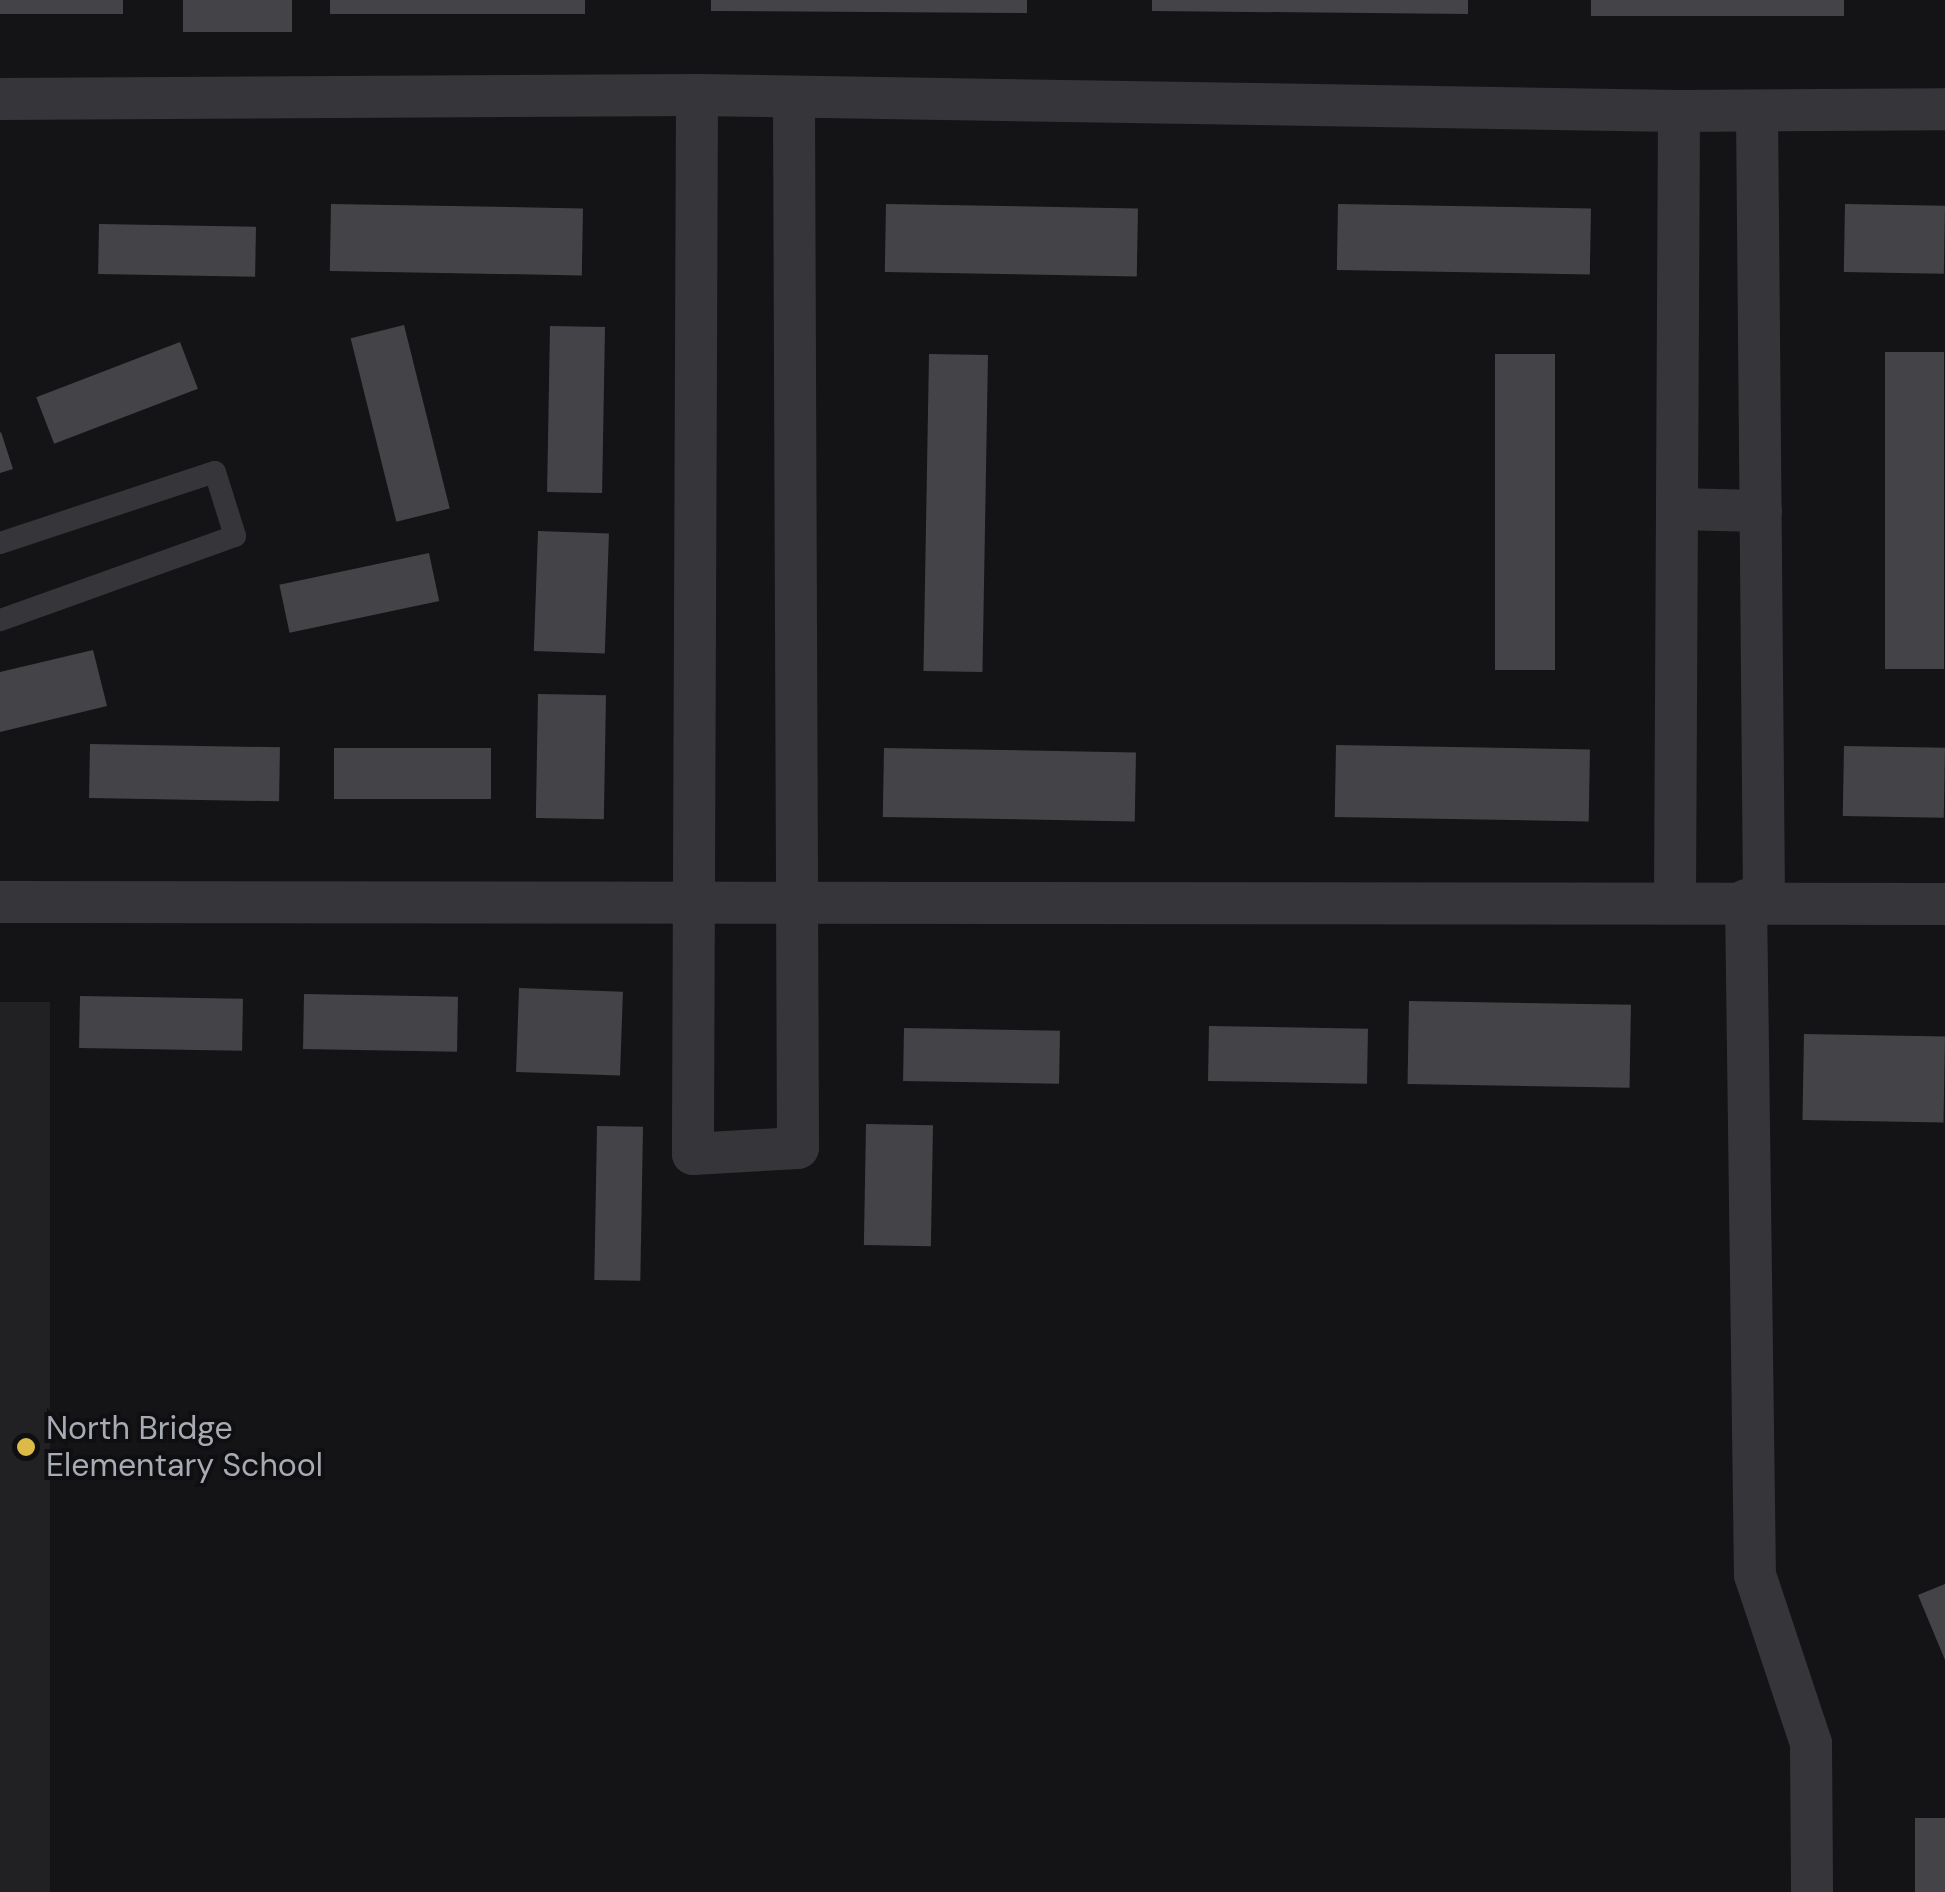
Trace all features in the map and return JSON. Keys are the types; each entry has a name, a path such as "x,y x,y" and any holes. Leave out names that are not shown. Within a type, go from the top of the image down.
{"street":[{"path":"697,96 697,899 693,1154 798,1148 794,97"},
{"path":"0,99 697,96 1678,111 1945,109"},
{"path":"1675,900 1678,111"},
{"path":"1757,111 1761,511 1755,900 1755,1575 1811,1743 1812,1892"},
{"path":"1676,510 1761,511"},
{"path":"0,902 797,899 1755,900 1945,904"}],"lane":[{"path":"0,544 214,472 235,536 0,620"}],"shaded area":[{"name":"North Bridge Elementary School","path":"0,1002 50,1002 50,1892 0,1892"}],"building":[{"path":"0,0 123,0 123,14 0,14"},
{"path":"183,0 292,0 292,32 183,32"},
{"path":"330,0 585,0 585,14 330,14"},
{"path":"711,0 1027,0 1027,13 711,11"},
{"path":"1152,0 1468,0 1468,14 1152,11"},
{"path":"1591,0 1844,0 1844,16 1591,16"},
{"path":"331,204 583,208 582,275 330,271"},
{"path":"886,204 1138,208 1137,276 885,272"},
{"path":"1338,204 1591,208 1590,274 1337,270"},
{"path":"1845,204 1945,206 1944,274 1844,272"},
{"path":"99,224 256,227 255,277 98,274"},
{"path":"404,325 450,508 396,522 351,338"},
{"path":"550,326 605,327 602,493 547,492"},
{"path":"180,342 198,389 54,444 36,397"},
{"path":"1885,352 1944,352 1944,669 1885,669"},
{"path":"929,354 988,355 982,672 923,671"},
{"path":"1495,354 1555,354 1555,670 1495,670"},
{"path":"0,433 13,469 0,473"},
{"path":"538,531 609,533 605,653 534,651"},
{"path":"429,553 439,601 290,633 279,585"},
{"path":"93,650 107,706 0,732 0,672"},
{"path":"538,694 606,695 604,819 536,818"},
{"path":"90,744 280,747 279,801 89,798"},
{"path":"1336,745 1590,749 1589,821 1335,817"},
{"path":"1844,746 1945,748 1944,818 1843,816"},
{"path":"334,748 491,748 491,799 334,799"},
{"path":"884,748 1136,752 1135,821 883,817"},
{"path":"519,988 623,992 620,1076 516,1072"},
{"path":"304,994 458,997 457,1052 303,1049"},
{"path":"80,996 243,999 242,1051 79,1048"},
{"path":"1409,1001 1631,1005 1630,1088 1408,1084"},
{"path":"1209,1026 1368,1029 1367,1084 1208,1081"},
{"path":"904,1028 1060,1031 1059,1084 903,1081"},
{"path":"1804,1034 1945,1036 1943,1122 1802,1120"},
{"path":"866,1124 933,1125 931,1246 864,1245"},
{"path":"597,1126 643,1127 640,1281 594,1280"},
{"path":"1945,1584 1945,1660 1918,1595"},
{"path":"1915,1818 1945,1818 1945,1892 1915,1892"}],"place":[{"name":"North Bridge Elementary School","path":"26,1447"}]}
